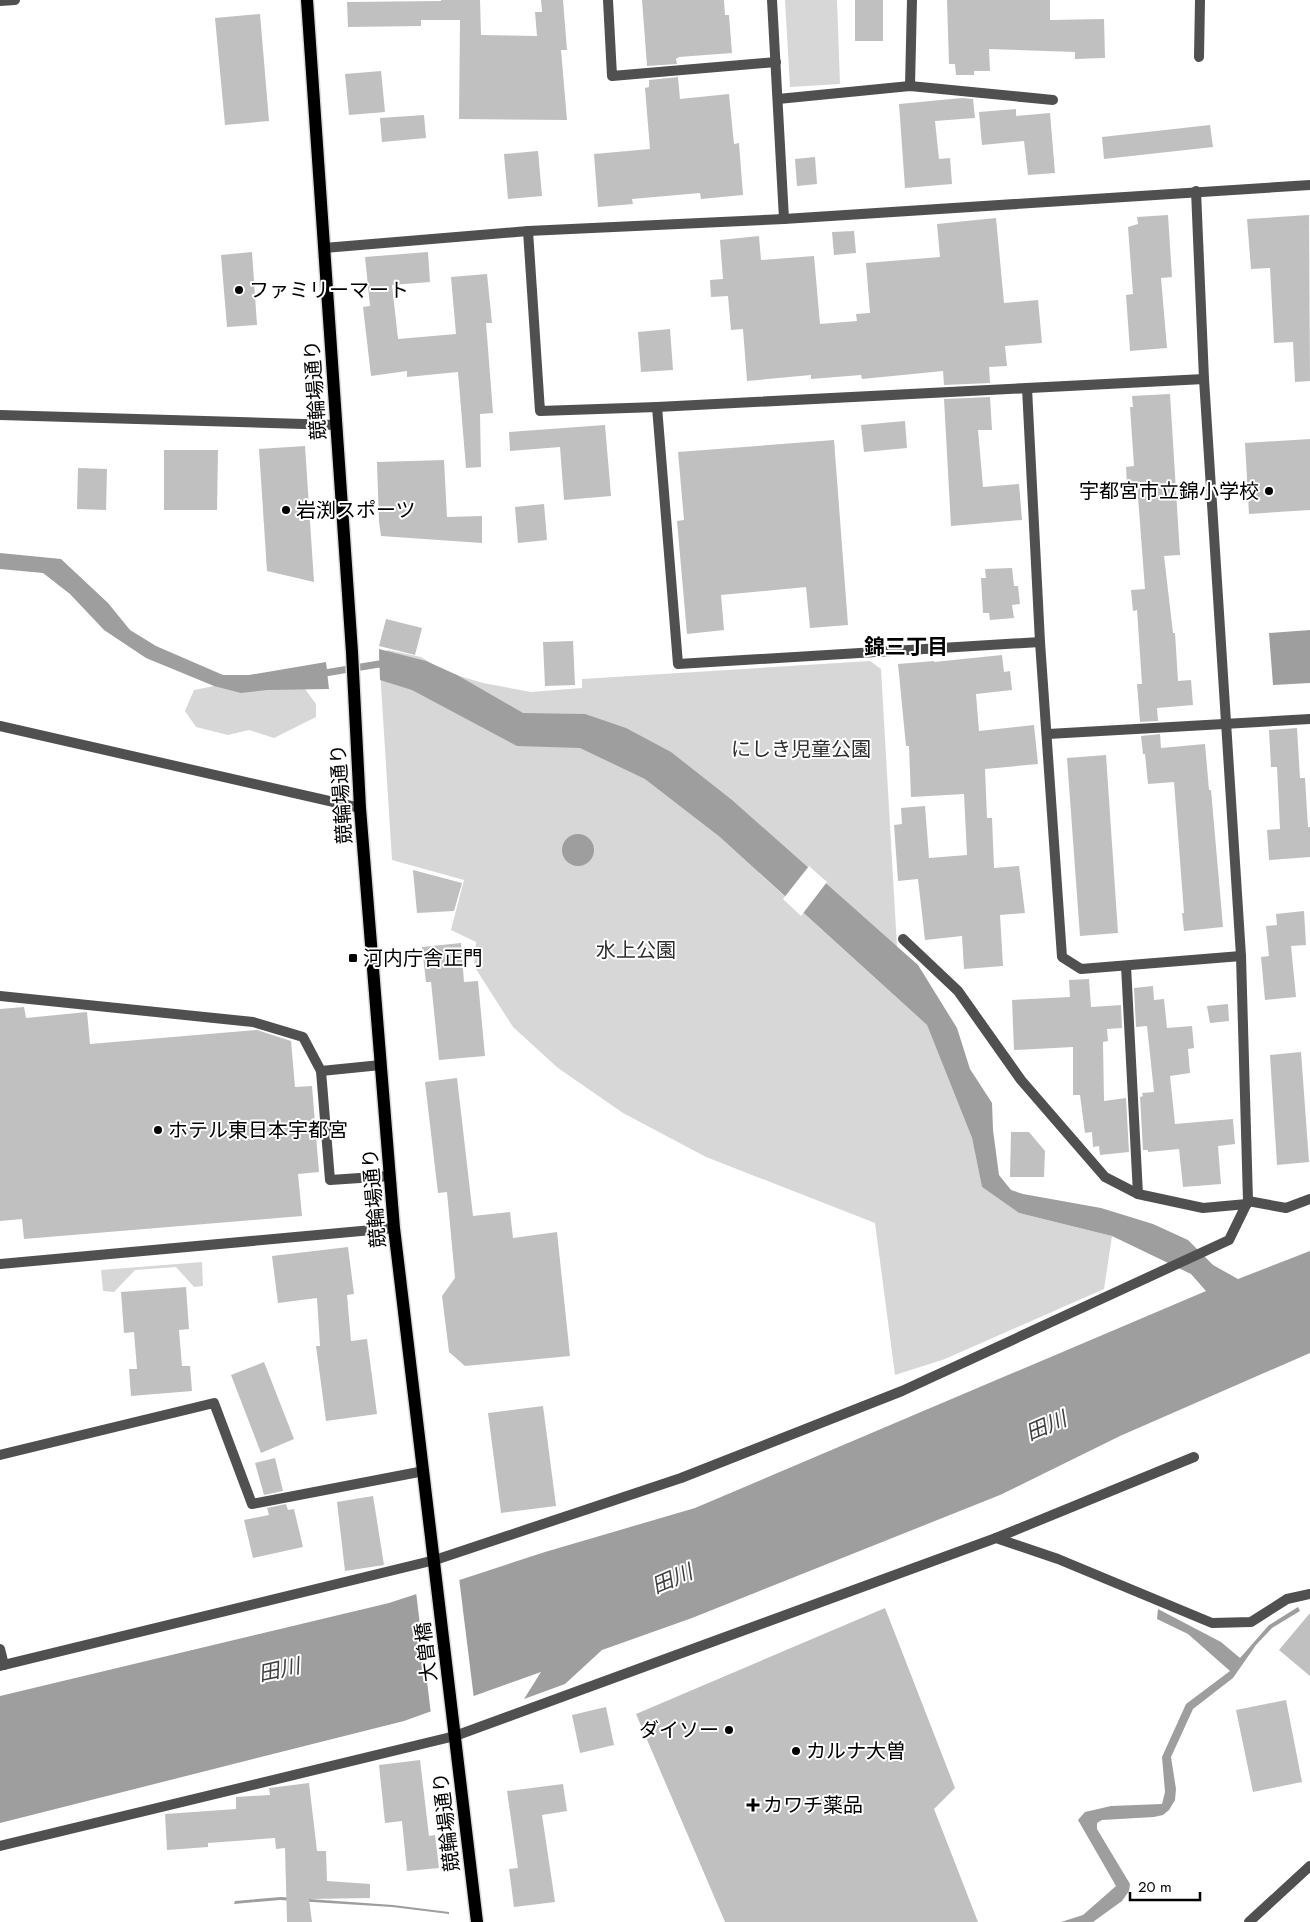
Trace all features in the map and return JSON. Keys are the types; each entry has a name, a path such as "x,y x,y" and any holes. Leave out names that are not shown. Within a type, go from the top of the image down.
{"main road":[{"name":"競輪場通り","path":"307,0 352,652 360,808 394,1228 437,1583"},
{"name":"大曽橋","path":"437,1583 452,1716"},
{"name":"競輪場通り","path":"452,1716 477,1922"}],"street":[{"path":"0,1 15,0"},
{"path":"608,0 612,76 776,62"},
{"path":"772,0 784,219"},
{"path":"910,86 912,0"},
{"path":"1199,57 1200,0"},
{"path":"778,99 910,86 1053,100"},
{"path":"324,248 528,232 784,219 1310,185"},
{"path":"0,1649 2,1665 434,1560 681,1478 902,1391 1229,1240 1248,1202 1240,956 1204,378 1196,191"},
{"path":"528,232 540,411 657,407 1204,378"},
{"path":"1027,388 1040,642 1048,734 1062,956 1081,969 1240,956"},
{"path":"657,407 678,664 1040,642"},
{"path":"0,416 337,426"},
{"path":"1048,734 1310,719"},
{"path":"0,726 360,808"},
{"path":"904,939 958,991 1022,1080 1106,1177 1138,1194 1202,1208 1248,1202 1286,1208 1310,1199"},
{"path":"1126,966 1138,1194"},
{"path":"0,996 253,1022 303,1037 322,1071 330,1180 390,1176"},
{"path":"322,1071 381,1065"},
{"path":"0,1264 394,1228"},
{"path":"0,1455 214,1403 252,1504 424,1471"},
{"path":"0,1846 455,1736 996,1538 1194,1457"},
{"path":"996,1538 1058,1559 1212,1623 1251,1622 1287,1599 1310,1594"},
{"path":"1249,1922 1310,1866"}],"green space":[{"path":"785,0 837,0 840,84 790,87"},
{"name":"水上公園","path":"388,650 421,657 446,672 483,683 531,692 582,688 582,679 870,661 881,669 897,947 802,863 759,873 927,1025 972,1138 982,1187 1019,1213 1112,1236 1104,1289 945,1359 895,1375 875,1223 706,1157 623,1113 558,1068 513,1027 474,966 476,942 451,930 464,880 392,860 379,654"},
{"path":"219,685 274,686 305,689 316,704 316,717 274,738 249,730 228,735 196,727 185,711 194,690"},
{"path":"202,1262 203,1286 194,1287 176,1267 135,1270 114,1292 103,1291 101,1270"}],"water":[{"path":"0,553 61,559 108,603 130,630 156,646 223,675 249,675 326,662 329,689 267,690 241,693 214,686 146,658 104,630 70,594 43,573 0,569"},
{"path":"1310,630 1310,683 1273,685 1269,633"},
{"name":"田川","path":"379,649 426,661 457,675 523,713 585,714 626,728 671,752 732,800 918,965 957,1028 970,1069 992,1103 993,1130 999,1175 1011,1190 1023,1194 1101,1208 1153,1224 1188,1240 1213,1265 1238,1279 1310,1251 1310,1353 1120,1436 1000,1495 692,1618 602,1650 565,1684 524,1699 541,1672 404,1721 0,1823 0,1696 389,1603 545,1552 695,1508 1206,1291 1191,1274 1112,1236 1019,1213 982,1187 972,1138 927,1025 720,837 645,779 580,748 517,746 412,690 380,680"},
{"path":"578,834 590,838 594,850 590,862 578,866 566,862 562,850 566,838"},
{"path":"1298,1607 1300,1611 1272,1628 1256,1645 1233,1678 1193,1709 1171,1757 1176,1789 1175,1800 1169,1810 1163,1815 1154,1817 1102,1820 1097,1823 1097,1829 1130,1884 1129,1891 1122,1901 1093,1922 1061,1922 1083,1915 1116,1886 1078,1820 1085,1812 1111,1806 1162,1804 1165,1792 1162,1757 1186,1704 1230,1671 1188,1634 1157,1619 1158,1609 1221,1642 1240,1658 1269,1625"},
{"path":"281,1897 393,1905 449,1912 449,1914 392,1907 280,1900 234,1904 235,1901"}],"pier":[{"path":"809,866 827,882 801,916 783,899"},
{"path":"459,1578 474,1699 431,1714 416,1592"}],"building":[{"path":"480,0 481,35 537,36 535,12 542,12 541,0 563,0 567,50 561,50 567,120 459,119 460,20 421,20 421,26 348,27 347,2"},
{"path":"642,0 724,0 725,15 729,15 732,53 679,57 676,59 677,64 647,66"},
{"path":"855,0 883,0 883,41 855,41"},
{"path":"947,0 1050,0 1050,20 1104,19 1105,58 1075,59 1075,52 989,49 990,71 974,71 974,75 956,75 955,64 949,64"},
{"path":"260,14 269,121 225,125 215,18"},
{"path":"381,71 385,112 349,115 345,74"},
{"path":"678,77 680,99 729,94 734,144 739,143 743,195 701,199 700,193 632,199 633,204 598,207 594,154 650,149 645,88 649,87 649,80"},
{"path":"962,98 973,99 975,118 935,121 939,159 950,158 952,184 905,188 899,104"},
{"path":"1016,109 1016,116 1050,113 1055,173 1028,175 1024,141 982,145 979,112"},
{"path":"424,115 426,138 382,142 380,118"},
{"path":"1210,125 1213,147 1104,159 1102,137"},
{"path":"538,151 542,196 508,199 504,154"},
{"path":"815,157 817,184 797,186 795,159"},
{"path":"1168,215 1172,277 1161,278 1167,348 1130,351 1126,295 1133,294 1128,227 1138,224 1137,217"},
{"path":"1309,215 1310,381 1295,382 1293,342 1274,343 1270,268 1251,269 1247,219"},
{"path":"996,218 1004,303 1038,300 1042,343 1005,346 1007,366 989,367 990,383 944,385 943,371 862,379 861,375 811,379 811,375 747,381 743,329 731,330 728,296 711,297 710,280 723,279 720,240 759,236 761,260 814,256 820,324 857,321 856,314 870,313 866,263 940,257 937,224"},
{"path":"854,231 856,253 834,255 832,232"},
{"name":"ファミリーマート","path":"252,252 257,325 227,327 221,255"},
{"path":"428,252 430,282 392,285 398,339 456,334 451,277 487,274 492,323 486,323 493,413 480,414 481,467 466,468 458,372 407,377 407,371 371,376 363,307 370,306 365,257"},
{"path":"670,329 673,370 641,372 638,332"},
{"path":"1170,394 1180,555 1164,556 1173,633 1175,633 1178,681 1191,680 1193,705 1157,708 1158,721 1140,722 1137,684 1142,684 1137,610 1133,611 1131,590 1145,589 1137,484 1127,485 1126,467 1134,466 1130,407 1133,407 1132,396"},
{"path":"990,397 992,430 978,430 983,487 1019,484 1022,520 951,526 944,399"},
{"path":"905,421 907,448 864,452 861,425"},
{"path":"605,425 611,496 564,500 560,447 510,451 509,432"},
{"path":"1310,439 1310,510 1249,514 1245,443"},
{"path":"834,440 848,625 810,628 806,587 721,595 724,630 687,634 677,521 684,520 678,452"},
{"name":"岩渕スポーツ","path":"305,446 314,582 267,571 259,449"},
{"path":"164,450 218,450 217,510 164,510"},
{"path":"444,460 447,517 482,516 482,543 381,536 377,462"},
{"path":"78,468 107,469 106,510 77,509"},
{"path":"544,504 547,540 518,543 515,507"},
{"path":"1012,568 1014,586 1018,586 1020,604 1012,605 1014,618 990,620 989,613 983,613 981,578 986,578 985,569"},
{"path":"386,619 422,628 415,655 379,646"},
{"path":"573,641 575,685 545,686 543,642"},
{"path":"1002,655 1004,672 1010,671 1012,690 976,694 979,731 1034,725 1038,764 985,769 987,818 992,818 994,868 1019,866 1025,913 1000,915 1003,966 964,969 962,936 925,940 918,879 898,881 894,825 902,824 901,808 925,806 929,858 967,855 964,794 911,797 909,746 906,746 898,664"},
{"path":"1297,728 1300,778 1305,778 1308,827 1310,827 1310,857 1269,860 1267,830 1280,829 1277,767 1271,767 1269,730"},
{"path":"1160,734 1161,748 1205,744 1223,927 1184,931 1174,782 1148,784 1145,754 1143,754 1141,736"},
{"path":"1106,755 1118,933 1080,936 1067,758"},
{"path":"413,870 462,883 454,911 417,913"},
{"path":"1304,911 1306,945 1291,946 1296,997 1265,1000 1261,957 1269,956 1266,926 1277,925 1276,914"},
{"path":"461,943 464,982 478,981 485,1056 439,1060 431,982 426,982 422,947"},
{"path":"1089,979 1091,1007 1121,1005 1122,1028 1107,1029 1108,1041 1103,1042 1104,1101 1126,1098 1129,1152 1100,1155 1099,1146 1093,1147 1092,1132 1085,1133 1080,1095 1073,1095 1073,1047 1014,1050 1012,1000 1070,997 1069,980"},
{"path":"1153,986 1154,1000 1164,999 1167,1028 1192,1026 1194,1048 1188,1049 1190,1073 1170,1076 1175,1124 1233,1119 1235,1144 1218,1146 1221,1184 1183,1187 1179,1149 1148,1152 1148,1150 1143,1150 1140,1097 1143,1096 1142,1093 1154,1092 1147,1026 1136,1027 1134,988"},
{"path":"1228,1004 1229,1021 1210,1023 1207,1006"},
{"name":"ホテル東日本宇都宮","path":"24,1007 26,1018 87,1012 90,1044 257,1030 291,1041 295,1087 312,1086 319,1172 298,1174 302,1216 24,1239 22,1219 0,1221 0,1009"},
{"path":"1301,1052 1309,1162 1277,1165 1270,1055"},
{"path":"457,1078 473,1216 510,1212 513,1238 557,1232 570,1356 465,1366 449,1352 442,1296 455,1278 447,1192 438,1193 425,1082"},
{"path":"1011,1132 1029,1132 1045,1151 1044,1177 1010,1177"},
{"path":"348,1247 354,1294 347,1295 351,1341 367,1339 377,1414 326,1421 316,1346 320,1346 317,1298 278,1303 272,1256"},
{"path":"186,1287 189,1329 179,1330 182,1366 190,1366 192,1391 131,1396 129,1369 137,1369 134,1332 124,1333 121,1292"},
{"path":"264,1362 294,1439 261,1453 231,1375"},
{"path":"543,1406 556,1506 501,1513 488,1413"},
{"path":"275,1458 283,1491 264,1495 255,1463"},
{"path":"373,1496 384,1565 345,1571 337,1502"},
{"path":"286,1504 288,1510 294,1509 303,1547 253,1558 244,1520 269,1515 267,1508"},
{"name":"カルナ大曽","path":"885,1608 955,1788 934,1809 978,1922 725,1922 636,1714"},
{"path":"1310,1613 1310,1676 1279,1650"},
{"path":"1286,1700 1302,1782 1253,1792 1236,1710"},
{"path":"606,1707 614,1745 580,1753 572,1715"},
{"path":"420,1760 429,1836 435,1835 439,1868 407,1871 402,1821 385,1823 379,1765"},
{"path":"309,1783 317,1851 326,1851 327,1881 370,1884 370,1898 309,1899 312,1922 287,1922 285,1848 276,1849 275,1838 208,1843 208,1847 167,1850 165,1814 236,1809 236,1797 270,1795 269,1788"},
{"path":"563,1784 567,1811 542,1815 555,1902 514,1907 509,1869 518,1868 507,1791"}],"waterway":[{"path":"319,674 379,664 387,666"}],"place":[{"name":"ファミリーマート","path":"239,290"},
{"name":"宇都宮市立錦小学校","path":"1269,491"},
{"name":"岩渕スポーツ","path":"286,510"},
{"name":"河内庁舎正門","path":"353,958"},
{"name":"ホテル東日本宇都宮","path":"158,1130"},
{"name":"ダイソー","path":"729,1730"},
{"name":"カルナ大曽","path":"796,1751"},
{"name":"カワチ薬品","path":"753,1805"}],"district":[{"name":"錦三丁目","path":"906,647"}],"park label":[{"name":"にしき児童公園","path":"801,749"}]}
